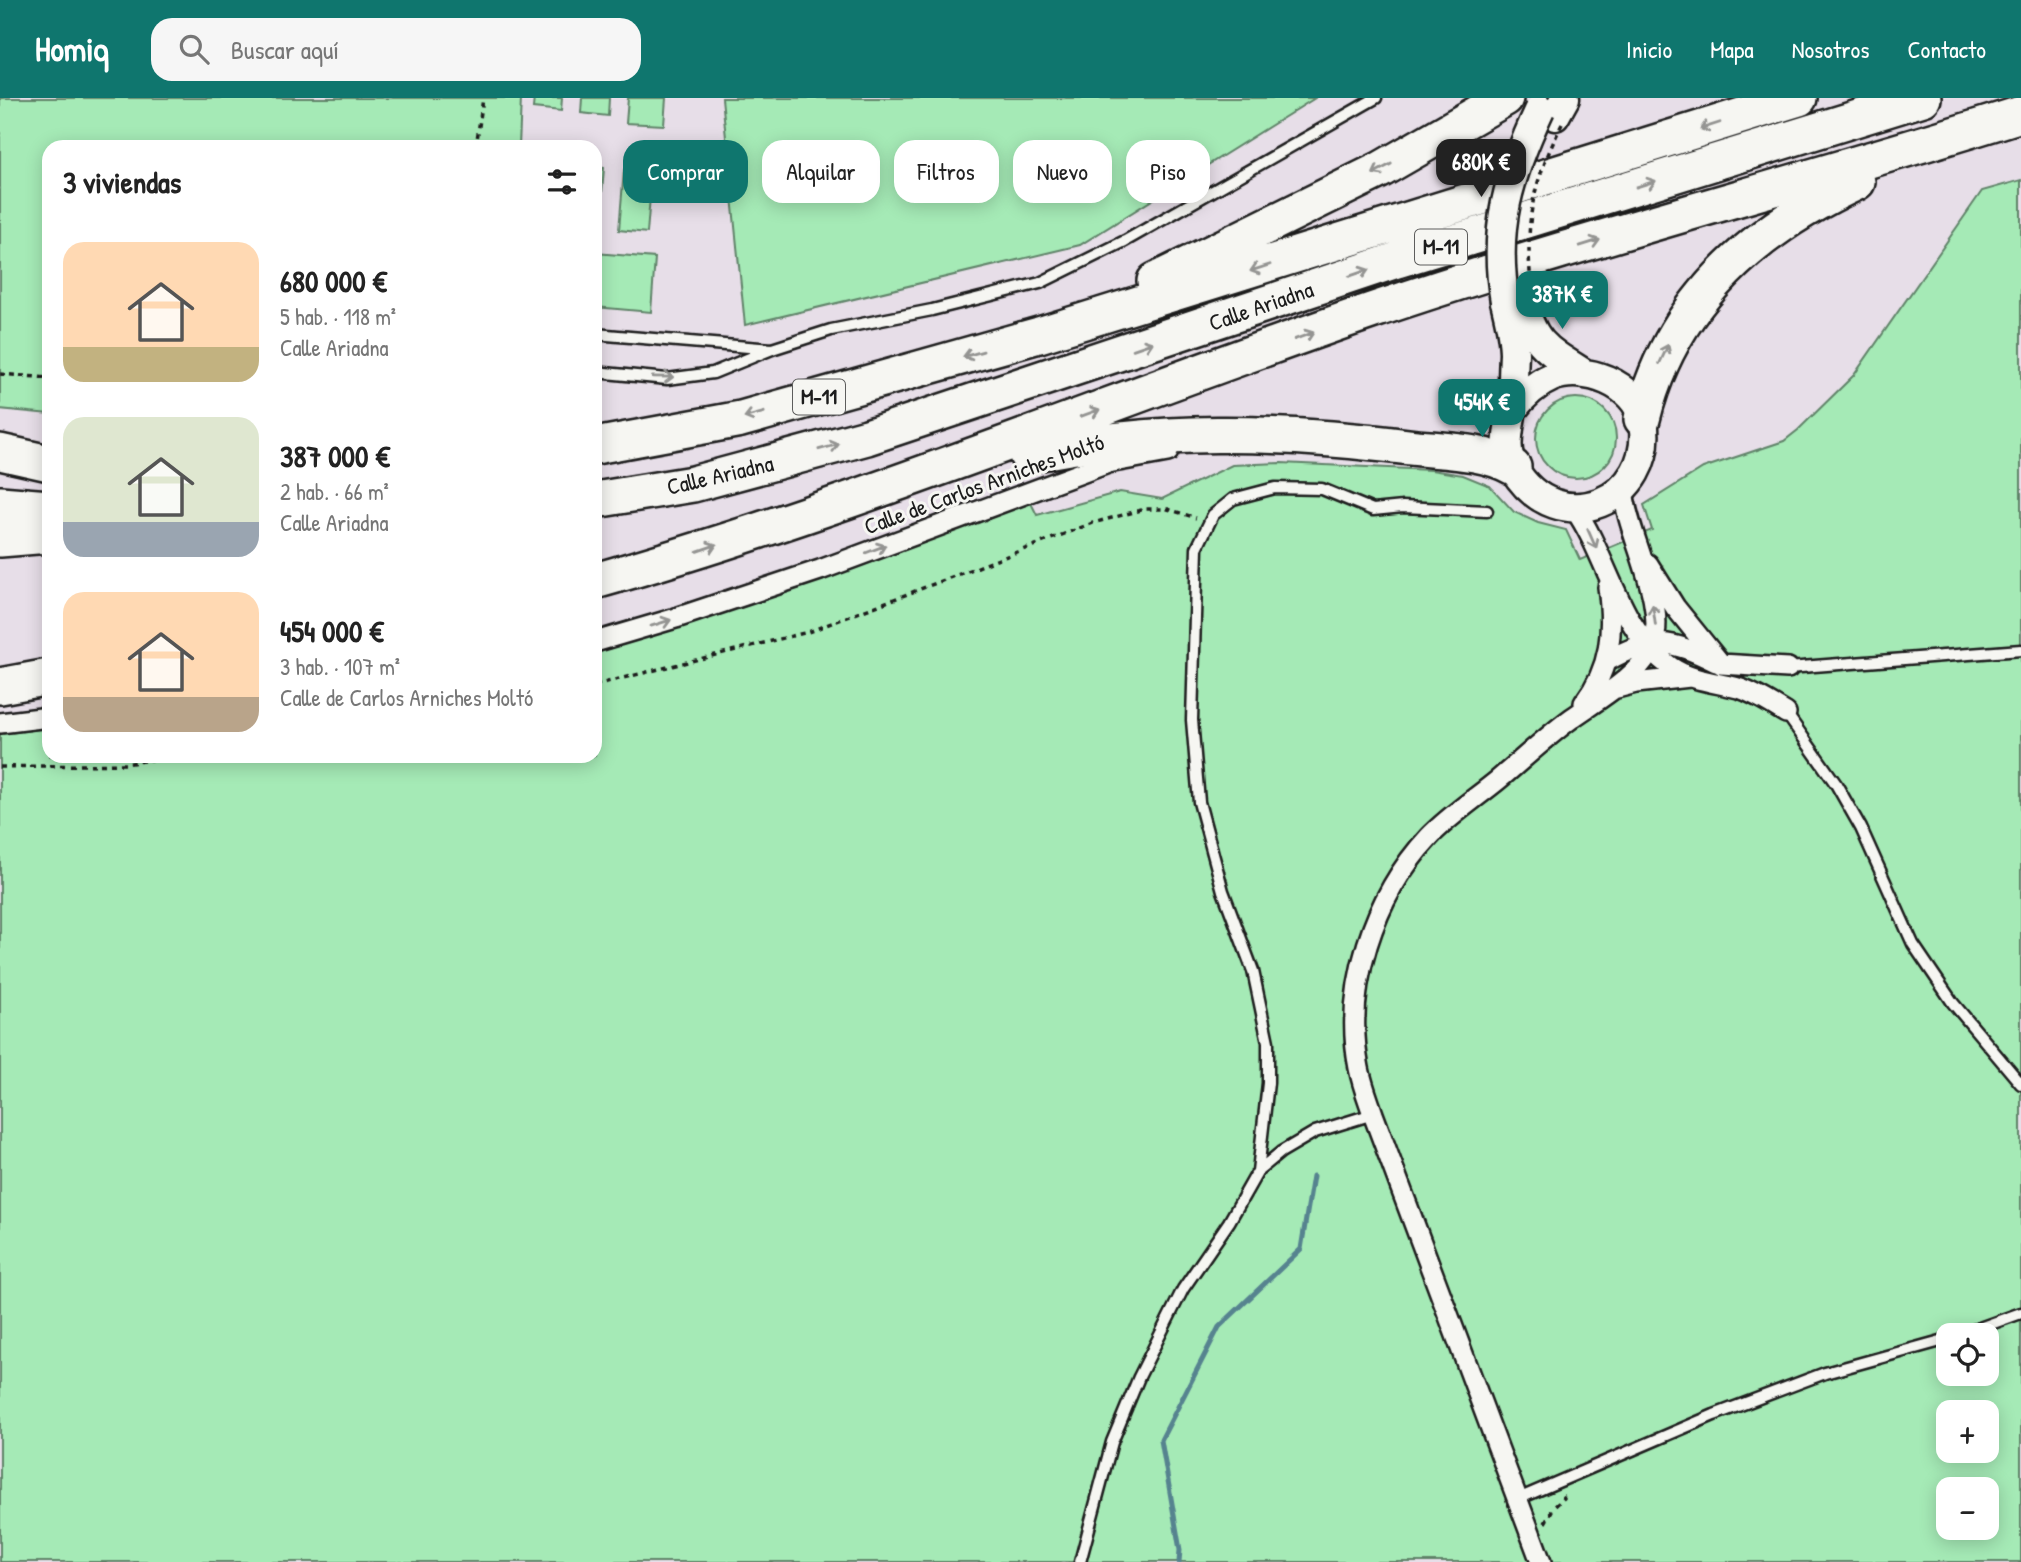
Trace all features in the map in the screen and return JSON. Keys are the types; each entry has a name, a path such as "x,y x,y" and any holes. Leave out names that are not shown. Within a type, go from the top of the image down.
{"highway":[{"path":"1039,335 1247,238 1402,159 1505,98"},
{"name":"Calle Ariadna","path":"602,445 741,419 1039,335 1799,98"},
{"name":"Calle Ariadna","path":"602,499 693,484 867,437 1397,260 1923,98"},
{"path":"602,579 679,557 911,479 1372,311 2021,114"},
{"path":"1643,419 1654,376 1671,339 1710,288 1739,256 1775,227 1812,203 1979,127"},
{"path":"911,479 1072,445 1141,436 1240,433 1329,437 1487,456 1513,467"},
{"path":"0,453 42,462"},
{"path":"0,466 42,469"},
{"path":"0,504 42,507"},
{"path":"0,538 42,536"},
{"path":"0,674 42,677"},
{"path":"0,685 42,678"}],"street":[{"path":"1524,299 1514,351 1512,410 1506,434 1513,467 1531,490 1543,499 1574,508 1591,506 1623,489 1641,459 1643,419 1637,405 1613,383 1585,374 1538,342 1531,332 1524,299 1500,260 1501,221 1514,163 1554,109"},
{"path":"1512,410 1535,385 1554,376 1585,374"},
{"name":"Calle de Carlos Arniches Moltó","path":"602,640 820,570 1108,463 1158,452 1334,445 1444,451"},
{"path":"1541,1562 1373,1114 1359,1068 1354,1009 1364,954 1391,890 1429,838 1571,719 1613,690 1640,663 1652,646 1656,629 1653,604 1624,508 1623,489"},
{"path":"1574,508 1590,534 1636,631 1652,646 1657,655 1690,677"},
{"path":"1635,542 1675,607 1721,664 1788,667"},
{"path":"1571,719 1597,685 1607,661 1613,624 1606,572"},
{"path":"1607,661 1639,646 1670,642 1721,664 1764,687 1786,713"},
{"path":"1764,687 1771,675 1788,667"},
{"path":"1613,690 1636,683 1690,677 1741,689 1786,713"},
{"path":"0,723 42,718"}],"lane":[{"path":"602,372 678,377 713,373 772,349 831,330 932,310 1040,283 1125,241 1376,98"},
{"path":"602,335 772,349"},
{"path":"1258,1171 1268,1083 1268,1042 1253,971 1223,891 1199,802 1192,720 1197,548 1208,522 1233,499 1275,488 1322,489 1373,510 1403,507 1487,511"},
{"path":"1788,667 2021,650"},
{"path":"1786,713 1836,783 1861,828 1913,944 1953,1003 2021,1084"},
{"path":"1080,1562 1112,1441 1139,1377 1183,1289 1229,1222 1258,1171 1281,1152 1315,1132 1373,1114"},
{"path":"1993,1323 2021,1313"},
{"path":"1518,1499 1714,1415 1825,1373 1936,1342"}],"path":[{"path":"477,140 483,98"},
{"path":"1524,299 1533,196 1544,161 1554,109"},
{"path":"0,374 42,377"},
{"path":"602,683 808,632 1106,520 1145,509 1168,509 1208,522"},
{"path":"0,767 131,763"},
{"path":"1545,1528 1554,1507 1564,1498 1557,1484"}],"green space":[{"path":"0,98 521,98 519,140 42,140 42,413 0,409"},
{"path":"534,98 562,98 561,111 533,108"},
{"path":"582,98 609,98 608,116 581,113"},
{"path":"628,98 666,98 664,125 626,123"},
{"path":"722,98 1315,98 1210,164 1210,140 1126,140 1126,203 1147,203 1080,245 745,325 733,203 748,203 748,140 726,140"},
{"path":"2021,180 2021,1562 0,1562 0,734 42,729 42,763 602,763 602,649 760,600 1030,501 1037,515 1120,492 1162,499 1232,465 1281,463 1431,470 1463,475 1490,486 1514,512 1538,523 1566,530 1580,560 1652,530 1644,505 1703,468 1784,441 1854,375 1982,191"},
{"path":"623,182 623,203 649,203 647,233 619,230"},
{"path":"602,254 655,258 651,312 602,308"},
{"path":"1576,398 1591,401 1604,410 1613,423 1616,438 1613,453 1604,466 1591,475 1576,478 1561,475 1548,466 1539,453 1536,438 1539,423 1548,410 1561,401"}],"waterway":[{"path":"1179,1562 1180,1550 1161,1440 1219,1327 1301,1249 1313,1176"}]}
